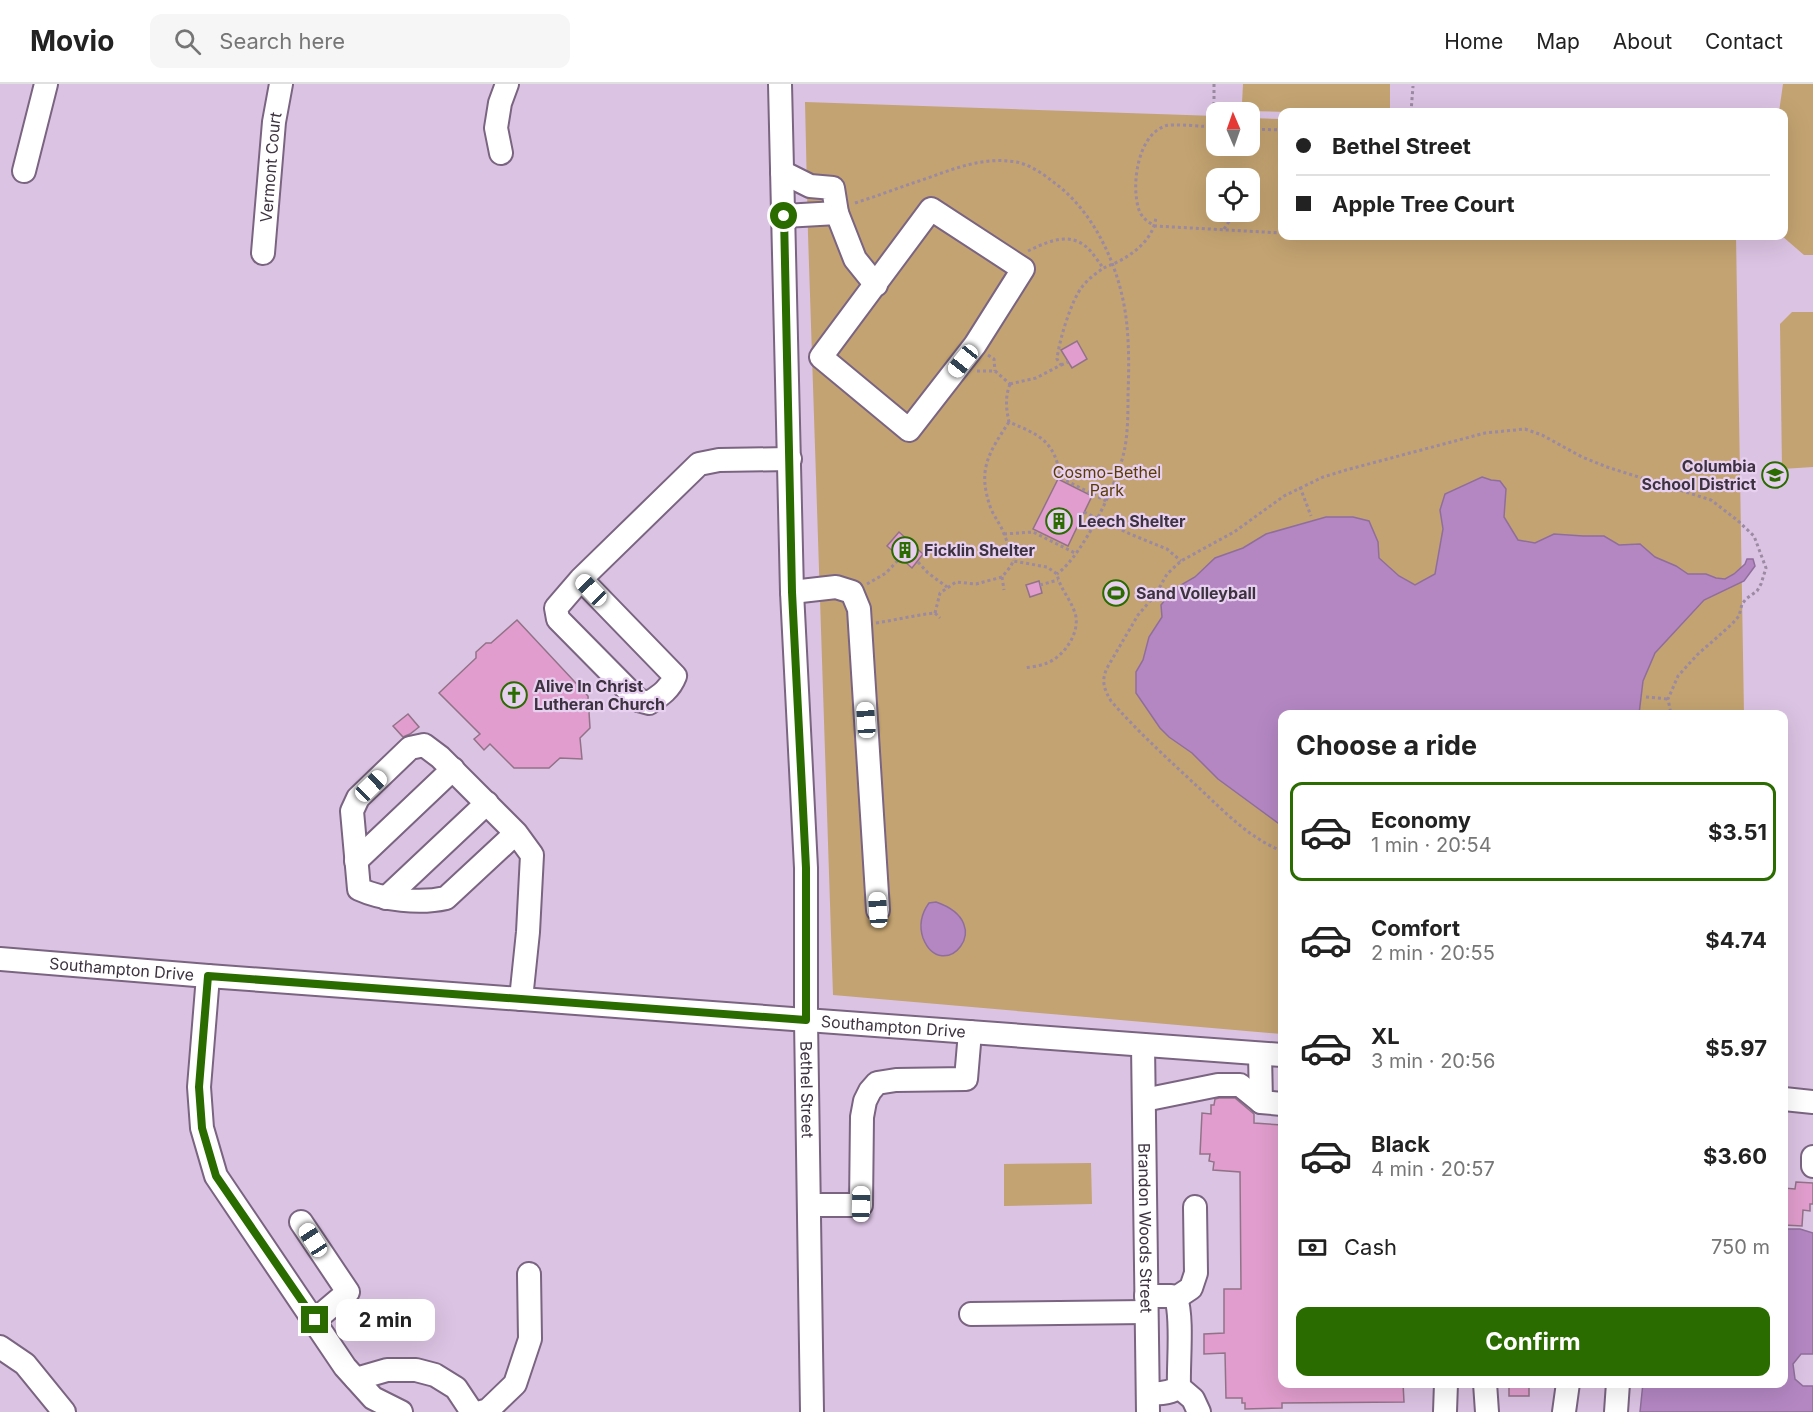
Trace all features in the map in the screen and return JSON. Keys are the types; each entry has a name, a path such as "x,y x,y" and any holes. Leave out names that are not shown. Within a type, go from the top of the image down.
{"street":[{"path":"24,171 46,84"},
{"name":"Vermont Court","path":"263,253 274,122 281,84"},
{"path":"501,153 496,128 500,103 507,84"},
{"name":"Bethel Street","path":"780,84 792,592 806,868 812,1412"},
{"path":"782,172 810,186 833,188 836,211 855,259 876,285"},
{"path":"931,209 1011,262 1023,269 975,345 909,430 820,357 931,209"},
{"path":"784,216 836,211"},
{"path":"581,579 675,675 672,684 663,694 649,703 638,700 558,619 556,608 581,579 699,464 719,460 790,459"},
{"path":"792,592 836,587 852,592 859,609 878,910"},
{"path":"516,833 446,898 431,901 375,897 359,889 352,811 358,798 410,748 424,745 453,769 516,833 532,855 528,932 521,999"},
{"path":"356,861 453,769"},
{"path":"386,897 487,803"},
{"name":"Southampton Drive","path":"0,959 1278,1055"},
{"path":"208,976 199,1087 202,1128 216,1176 345,1367 373,1398 401,1412"},
{"path":"810,1205 861,1204 862,1117 865,1101 870,1091 877,1083 896,1080 966,1079 970,1032"},
{"name":"Brandon Woods Street","path":"1143,1045 1148,1403"},
{"path":"1260,1054 1272,1103"},
{"path":"1144,1100 1218,1084 1240,1085 1272,1103"},
{"path":"1788,1100 1813,1102"},
{"path":"1813,1157 1813,1166"},
{"path":"1176,1298 1191,1288 1196,1273 1195,1207"},
{"path":"301,1222 348,1292 315,1320"},
{"path":"481,1412 488,1410 515,1384 530,1339 530,1274"},
{"path":"971,1314 1146,1304 1171,1296 1176,1298"},
{"path":"1176,1298 1179,1329 1179,1387 1193,1399 1199,1412"},
{"path":"0,1347 25,1364 64,1412"},
{"path":"356,1379 387,1370 416,1370 435,1375 456,1388 472,1412"},
{"path":"1148,1403 1179,1387"},
{"path":"1445,1412 1446,1388"},
{"path":"1485,1388 1486,1412"},
{"path":"1564,1412 1567,1388"},
{"path":"1616,1412 1618,1388"}],"path":[{"path":"1214,84 1214,102"},
{"path":"1412,108 1413,86"},
{"path":"1206,127 1165,125 1144,144 1139,156 1138,200 1143,217 1155,226 1278,232"},
{"path":"1260,129 1278,130"},
{"path":"836,211 968,164 994,160 1019,162 1043,174 1066,191 1084,212 1100,238 1119,283 1127,324 1128,414 1124,452 1098,519 1069,564 1057,574"},
{"path":"1061,365 1057,359 1058,348 1081,288 1103,268 1134,253 1155,226 1156,217"},
{"path":"1224,230 1229,222"},
{"path":"1011,262 1041,245 1067,239 1086,246 1103,268"},
{"path":"963,361 977,372 995,371 1010,384"},
{"path":"1010,384 1036,378 1068,362"},
{"path":"935,613 940,593 947,587 956,582 976,584 1002,577 1013,561 1004,534 992,510 984,483 987,462 1009,422 1006,393 1010,384"},
{"path":"1009,422 1043,437 1058,463 1061,478 1106,501"},
{"path":"1278,849 1247,832 1122,713 1111,701 1104,688 1103,676 1138,615 1156,594 1167,574 1181,561 1234,532 1284,496 1323,477 1485,433 1525,429 1607,467 1711,500 1754,536 1766,568 1756,591 1746,598 1732,624 1685,667 1675,681 1668,699 1670,710"},
{"path":"1300,487 1311,516"},
{"path":"1084,512 1167,549 1181,561"},
{"path":"1004,534 1033,532 1075,553"},
{"path":"852,592 886,573 900,558"},
{"path":"1013,561 1047,567 1057,574 1059,584 1069,599 1078,624 1073,637 1056,658 1048,663 1024,668"},
{"path":"918,562 928,573 947,587"},
{"path":"1002,577 1004,590"},
{"path":"1040,585 1058,580"},
{"path":"860,625 903,619 919,614 935,613 940,618"},
{"path":"1646,697 1668,699"}],"green space":[{"path":"1243,84 1390,84 1390,108 1278,108 1278,112 1260,111 1260,102 1242,102"},
{"path":"1783,84 1813,84 1813,255 1804,255 1787,240 1788,108 1780,108"},
{"name":"Cosmo-Bethel Park","path":"805,102 1206,116 1206,156 1260,156 1260,118 1278,119 1278,240 1736,240 1744,710 1278,710 1278,1034 833,995"},
{"path":"1792,312 1813,312 1813,467 1782,469 1780,324"},
{"path":"1091,1163 1092,1204 1004,1206 1004,1164"}],"shaded area":[{"path":"1482,477 1500,481 1506,489 1504,517 1518,540 1535,543 1554,534 1604,536 1619,545 1640,544 1655,557 1688,574 1706,574 1725,579 1745,564 1747,559 1753,559 1755,566 1744,581 1704,600 1655,653 1643,681 1639,710 1278,710 1278,823 1218,779 1192,753 1169,737 1160,728 1136,693 1136,672 1143,660 1149,637 1162,617 1161,605 1174,589 1195,577 1215,558 1243,548 1266,534 1326,517 1353,517 1369,521 1378,542 1379,558 1399,576 1415,585 1435,574 1443,529 1440,510 1445,494"},
{"path":"936,902 955,912 964,924 965,936 961,946 952,954 942,956 932,951 923,938 921,929 926,907 929,903"},
{"path":"1788,1229 1800,1229 1813,1233 1813,1354 1801,1354 1793,1364 1795,1379 1803,1386 1813,1386 1813,1412 1640,1412 1642,1388 1788,1388"}],"building":[{"path":"1077,341 1087,359 1072,368 1061,350"},
{"name":"Leech Shelter","path":"1058,479 1092,496 1068,546 1033,529"},
{"name":"Ficklin Shelter","path":"899,532 923,554 912,568 887,546"},
{"path":"1039,581 1042,593 1030,597 1026,585"},
{"name":"Alive In Christ Lutheran Church","path":"517,620 588,696 590,728 580,738 582,759 560,758 549,768 514,768 490,744 484,750 474,739 480,734 439,693 476,658 476,652 486,643 491,643"},
{"path":"408,714 419,727 403,737 393,726"},
{"path":"1235,1098 1254,1114 1254,1123 1278,1125 1278,1388 1403,1388 1404,1402 1282,1403 1282,1408 1245,1409 1242,1398 1226,1398 1225,1353 1204,1354 1204,1334 1224,1333 1224,1289 1241,1289 1240,1172 1213,1170 1214,1162 1209,1161 1210,1154 1200,1154 1202,1113 1211,1114 1211,1105 1214,1105 1215,1099"},
{"path":"1796,1182 1813,1183 1813,1204 1810,1204 1810,1211 1803,1210 1802,1226 1788,1225 1788,1188 1795,1189"},
{"path":"1509,1388 1529,1388 1529,1396 1509,1396"}],"place":[{"name":"Columbia School District","path":"1775,475"},
{"name":"Leech Shelter","path":"1059,521"},
{"name":"Ficklin Shelter","path":"905,550"},
{"name":"Sand Volleyball","path":"1116,593"},
{"name":"Alive In Christ Lutheran Church","path":"514,695"}],"route":[{"path":"315,1320 216,1176 202,1128 199,1087 208,976 806,1020 806,868 792,592 784,216"}]}
